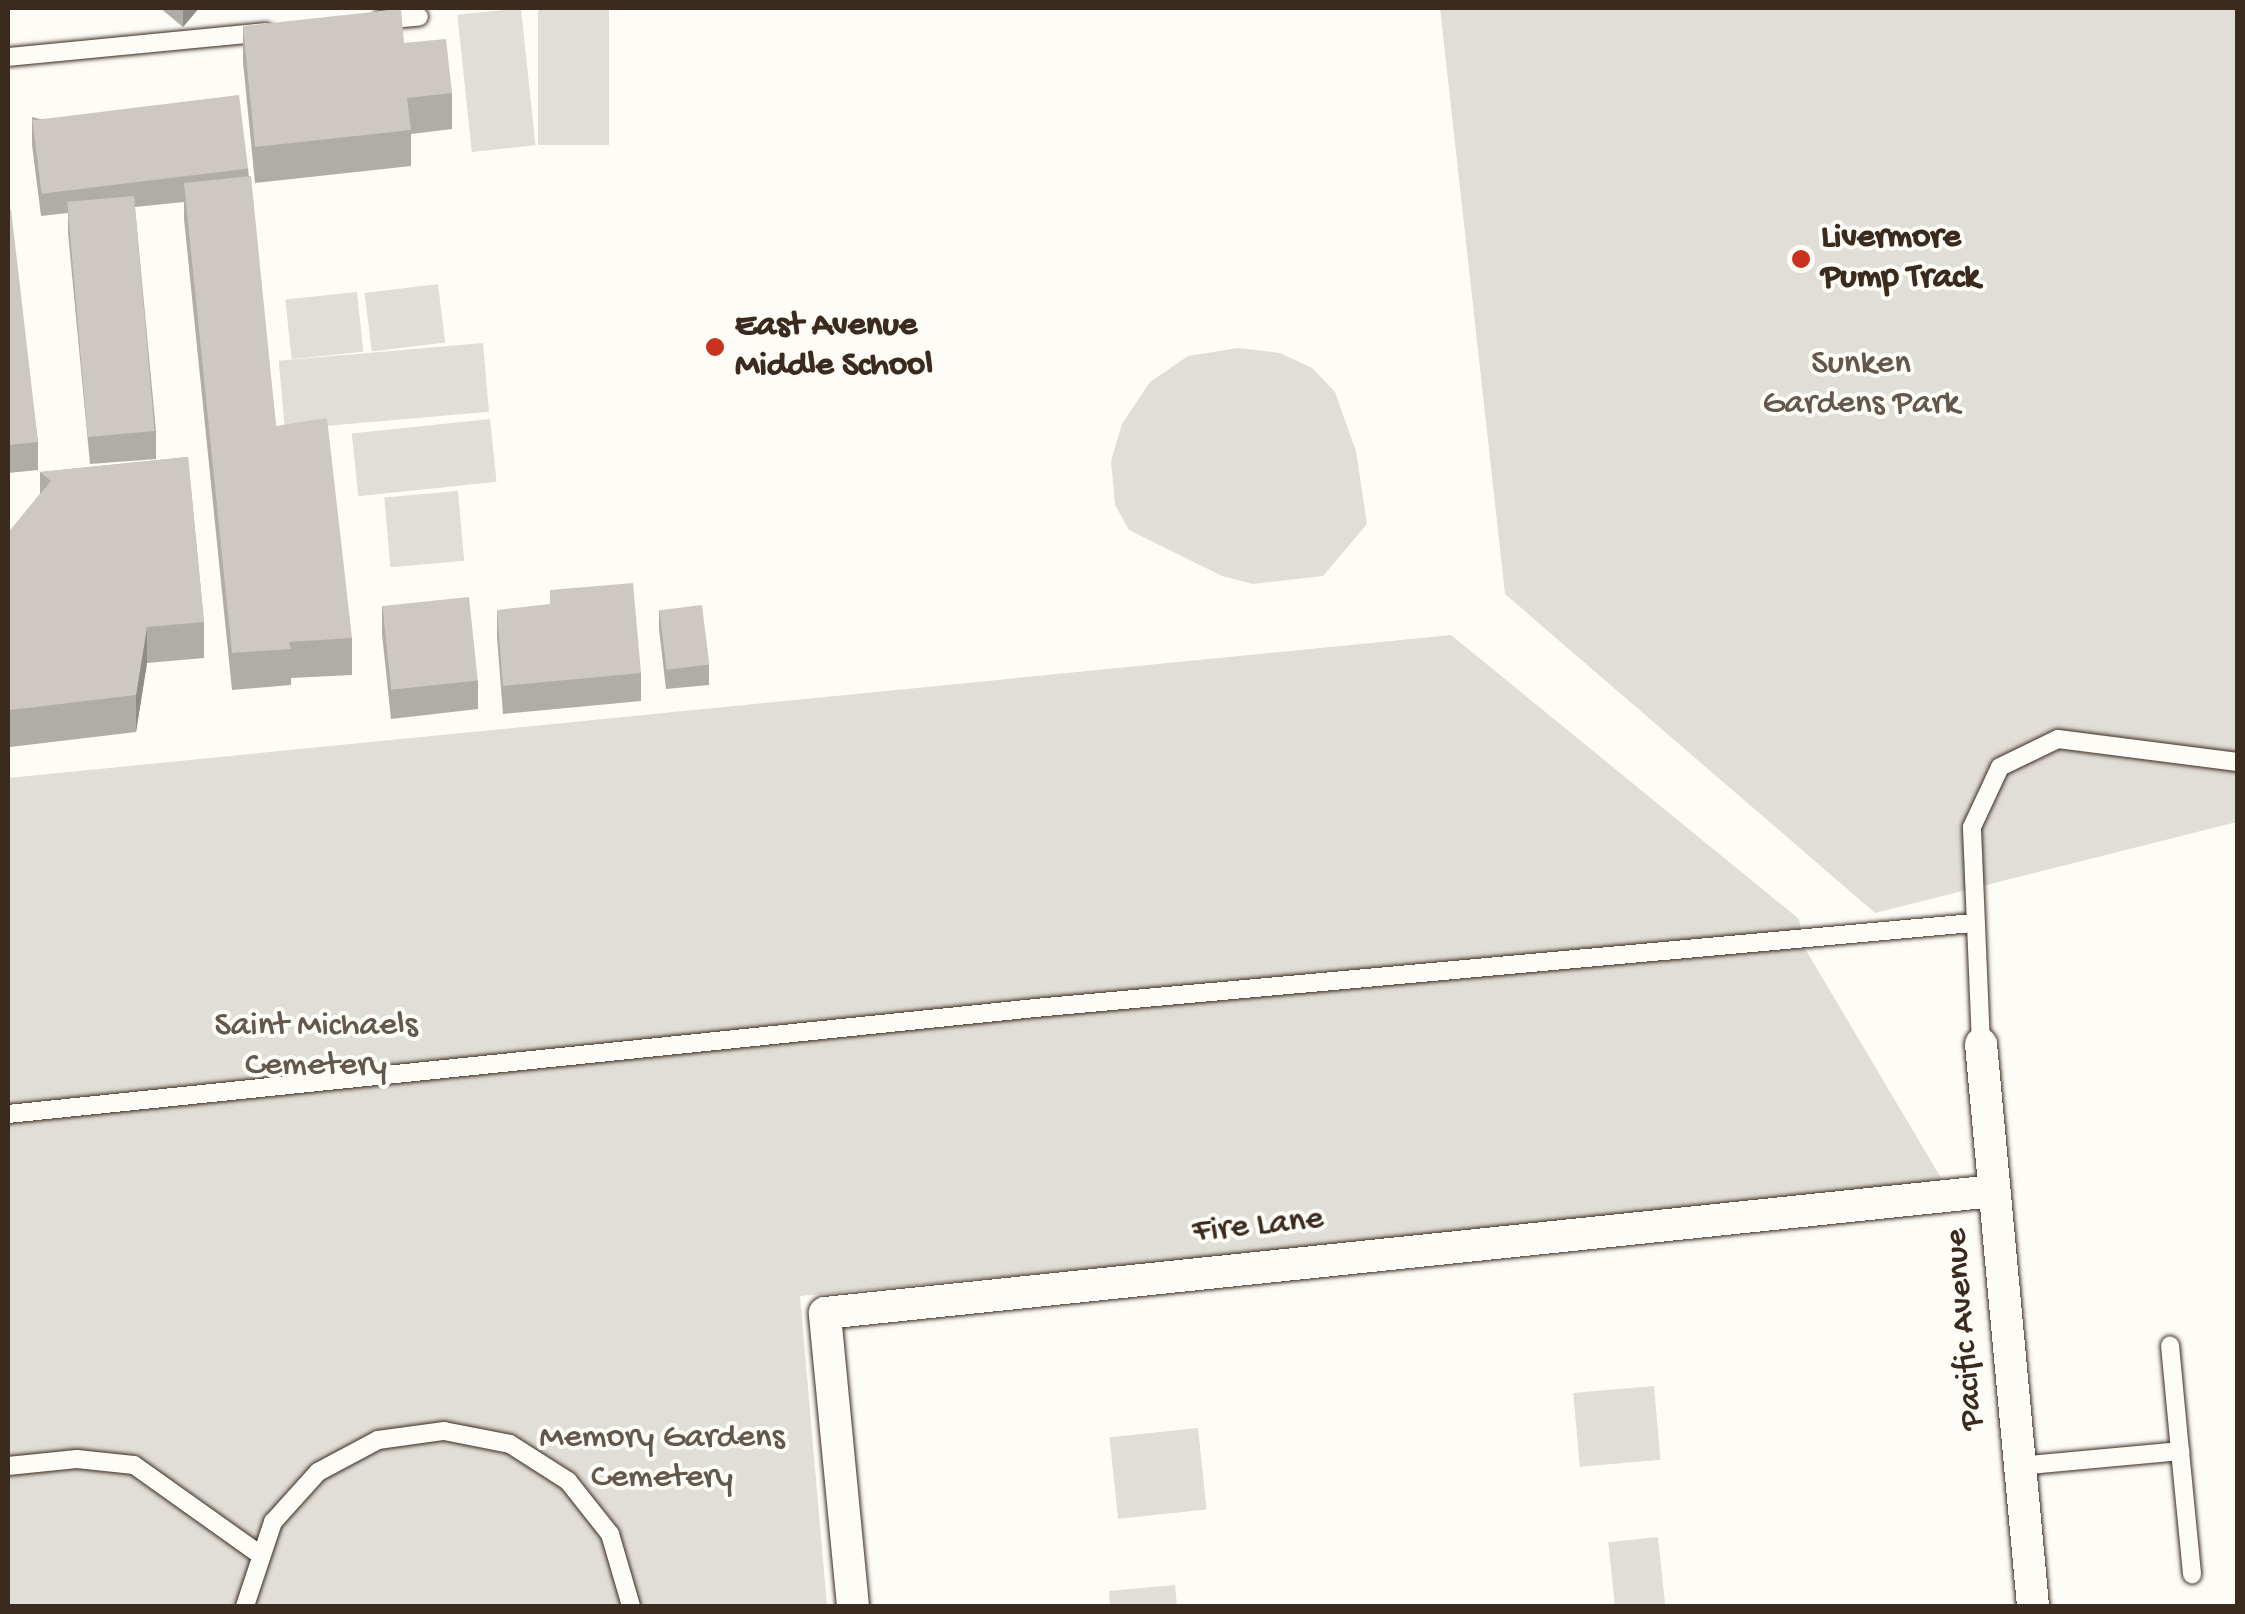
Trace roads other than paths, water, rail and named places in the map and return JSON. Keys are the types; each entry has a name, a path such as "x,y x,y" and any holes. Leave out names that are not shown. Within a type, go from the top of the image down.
{"street":[{"name":"Pacific Avenue","path":"1981,1044 2033,1606"},
{"name":"Fire Lane","path":"853,1606 824,1314 1992,1191"}],"lane":[{"path":"360,22 419,17"},
{"path":"8,57 282,30"},
{"path":"1981,1044 1972,827 2000,767 2058,739 2238,762"},
{"path":"8,1114 1833,932 1973,922"},
{"path":"2170,1345 2192,1574"},
{"path":"246,1606 258,1553 294,1495 346,1453 411,1432 478,1435 541,1460 592,1505 624,1565 632,1606"},
{"path":"2019,1466 2180,1451"},
{"path":"8,1466 77,1458 134,1465 258,1553"}],"place":[{"name":"Livermore Pump Track","path":"1801,259"},
{"name":"East Avenue Middle School","path":"715,347"}],"park label":[{"name":"Sunken Gardens Park","path":"1861,385"},
{"name":"Saint Michaels Cemetery","path":"316,1047"},
{"name":"Memory Gardens Cemetery","path":"662,1459"}]}
